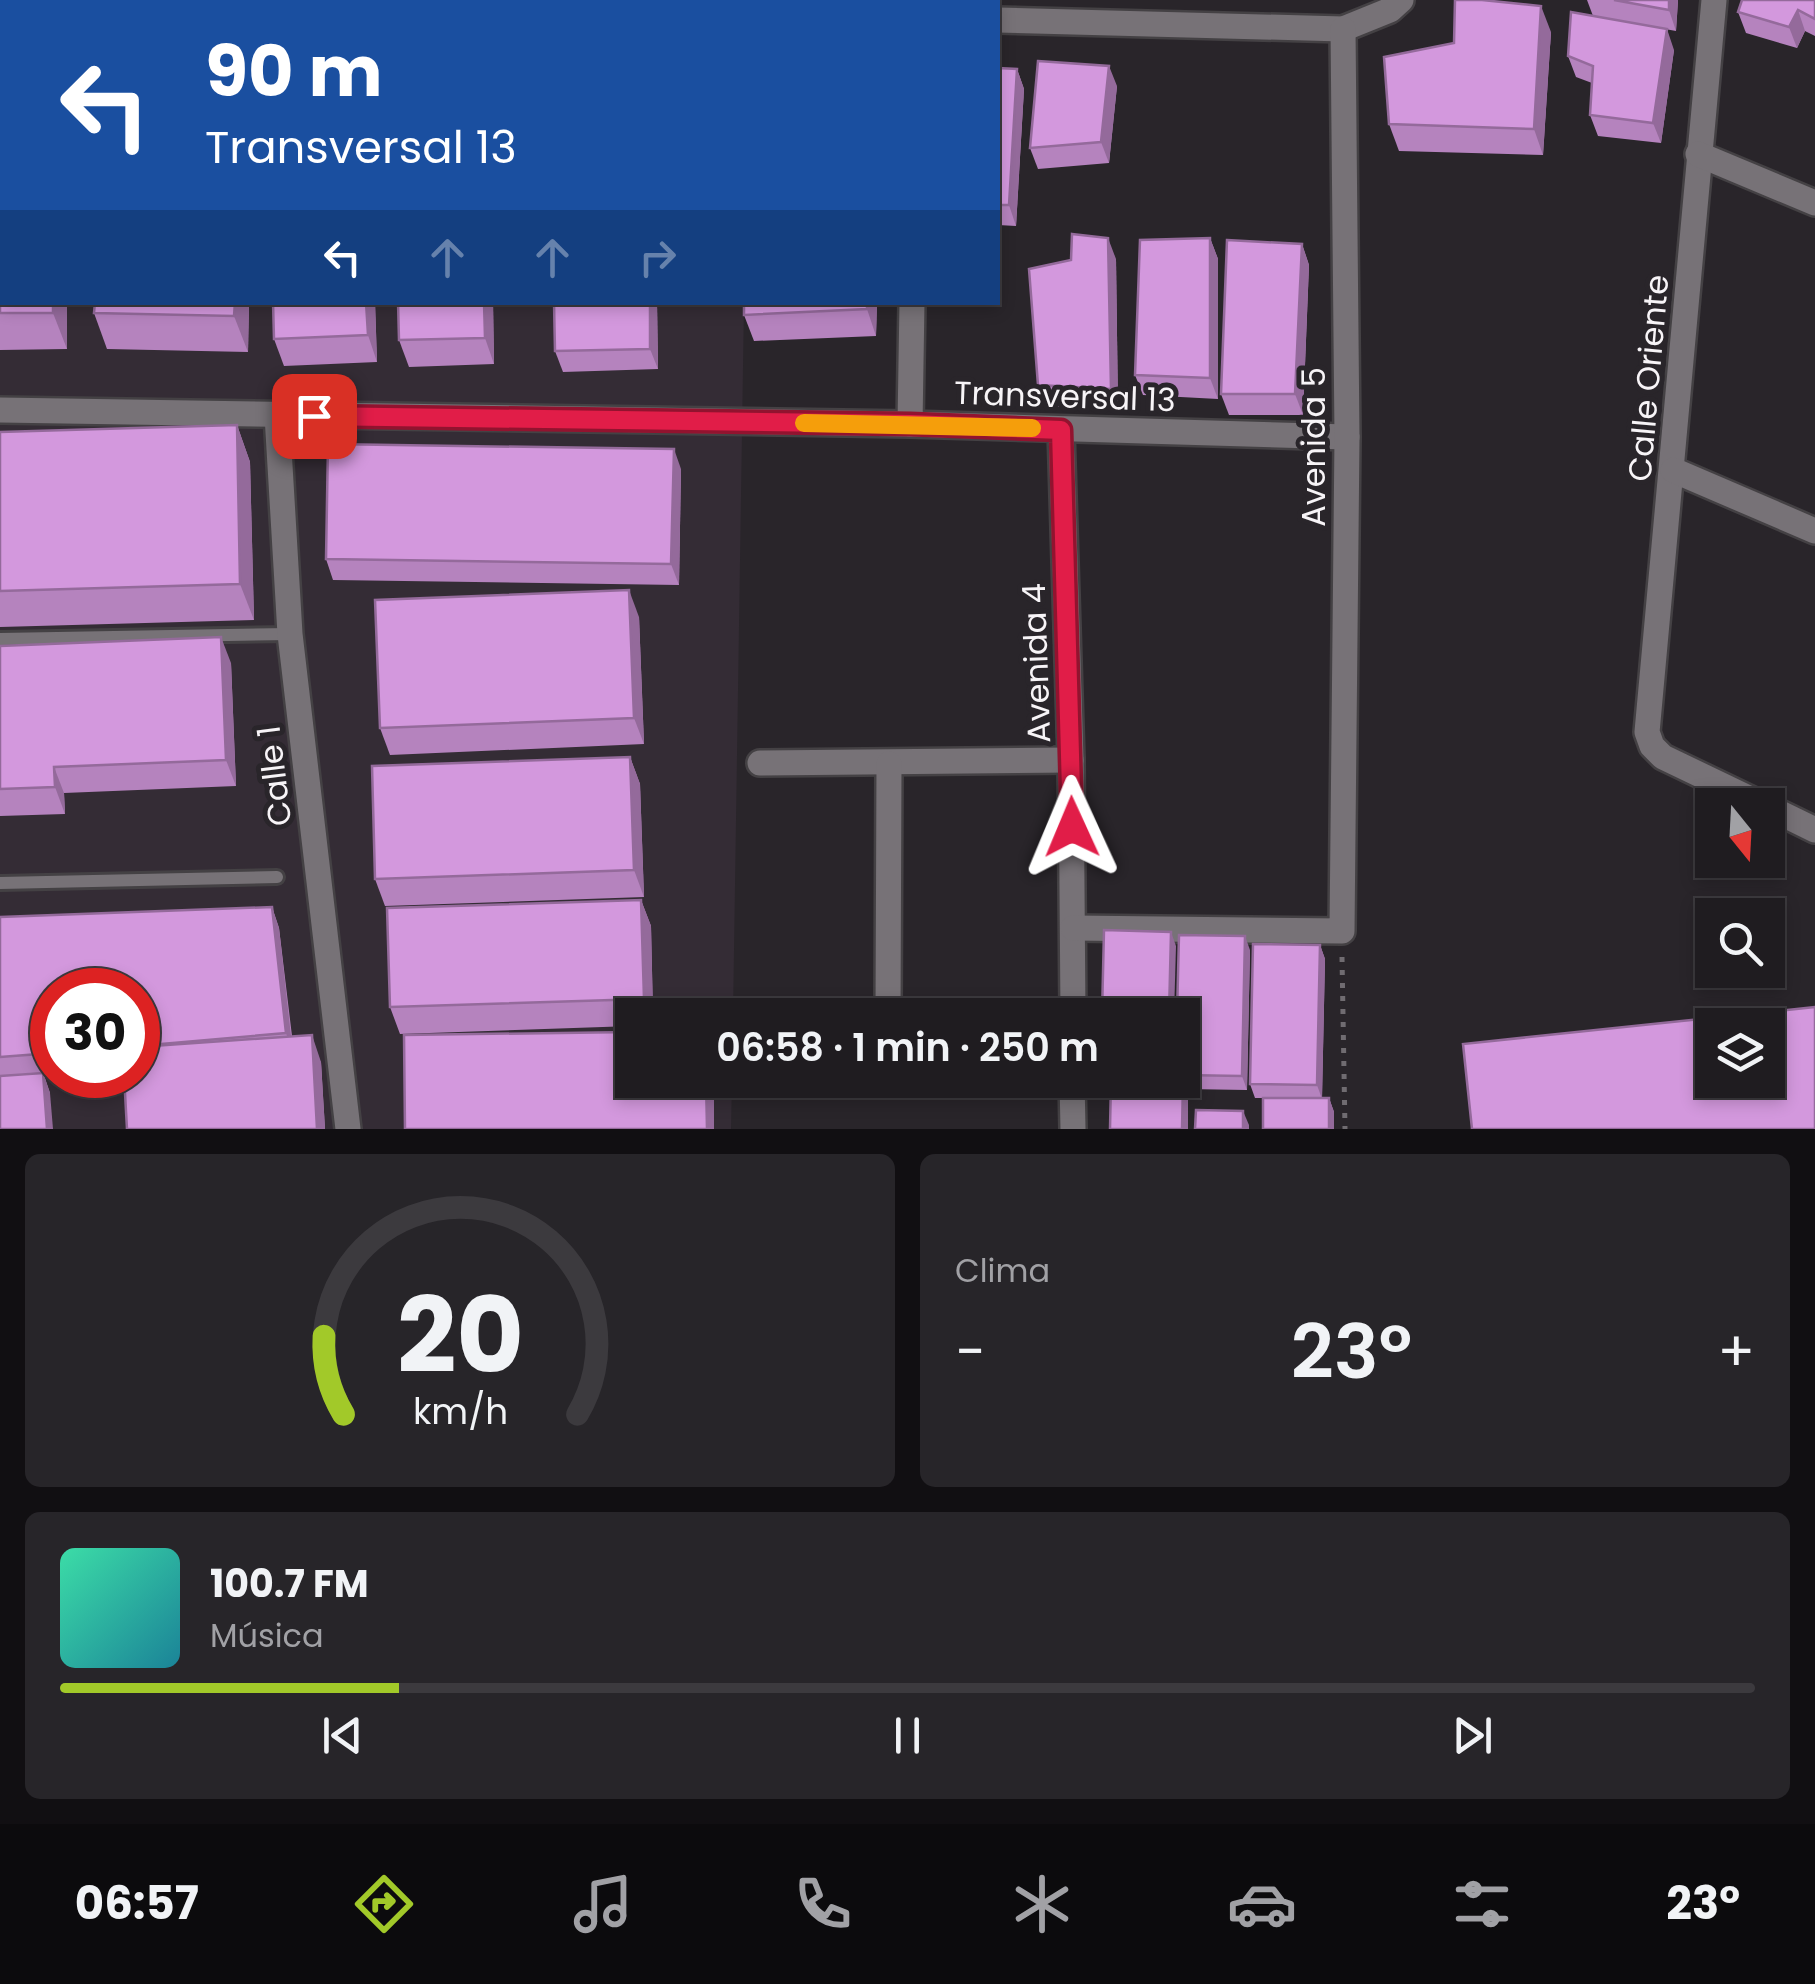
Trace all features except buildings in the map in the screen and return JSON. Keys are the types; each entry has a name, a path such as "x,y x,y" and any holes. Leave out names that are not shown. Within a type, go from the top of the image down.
{"street":[{"path":"1000,20 1343,29 1390,10 1401,0"},
{"name":"Calle Oriente","path":"1714,0 1647,732 1662,757 1728,788"},
{"name":"Avenida 5","path":"1342,930 1346,437 1343,29"},
{"path":"1698,154 1815,203"},
{"path":"910,424 912,305"},
{"name":"Transversal 13","path":"0,410 910,424 1346,437"},
{"name":"Calle 1","path":"277,415 290,634 348,1129"},
{"name":"Avenida 4","path":"1061,430 1072,760 1072,998"},
{"path":"1673,470 1815,531"},
{"path":"760,763 1072,760"},
{"path":"888,998 889,764"},
{"path":"1785,815 1815,830"},
{"path":"1073,928 1342,930"},
{"path":"1072,1098 1073,1129"}],"lane":[{"path":"0,638 290,634"},
{"path":"0,883 277,877"}],"path":[{"path":"1342,930 1345,1129"}],"shaded area":[{"path":"0,305 744,305 733,998 615,998 615,1098 732,1098 731,1129 0,1129"}],"slow traffic":[{"path":"804,423 1032,428"}],"route":[{"path":"314,416 910,424 1061,430 1072,827"}]}
